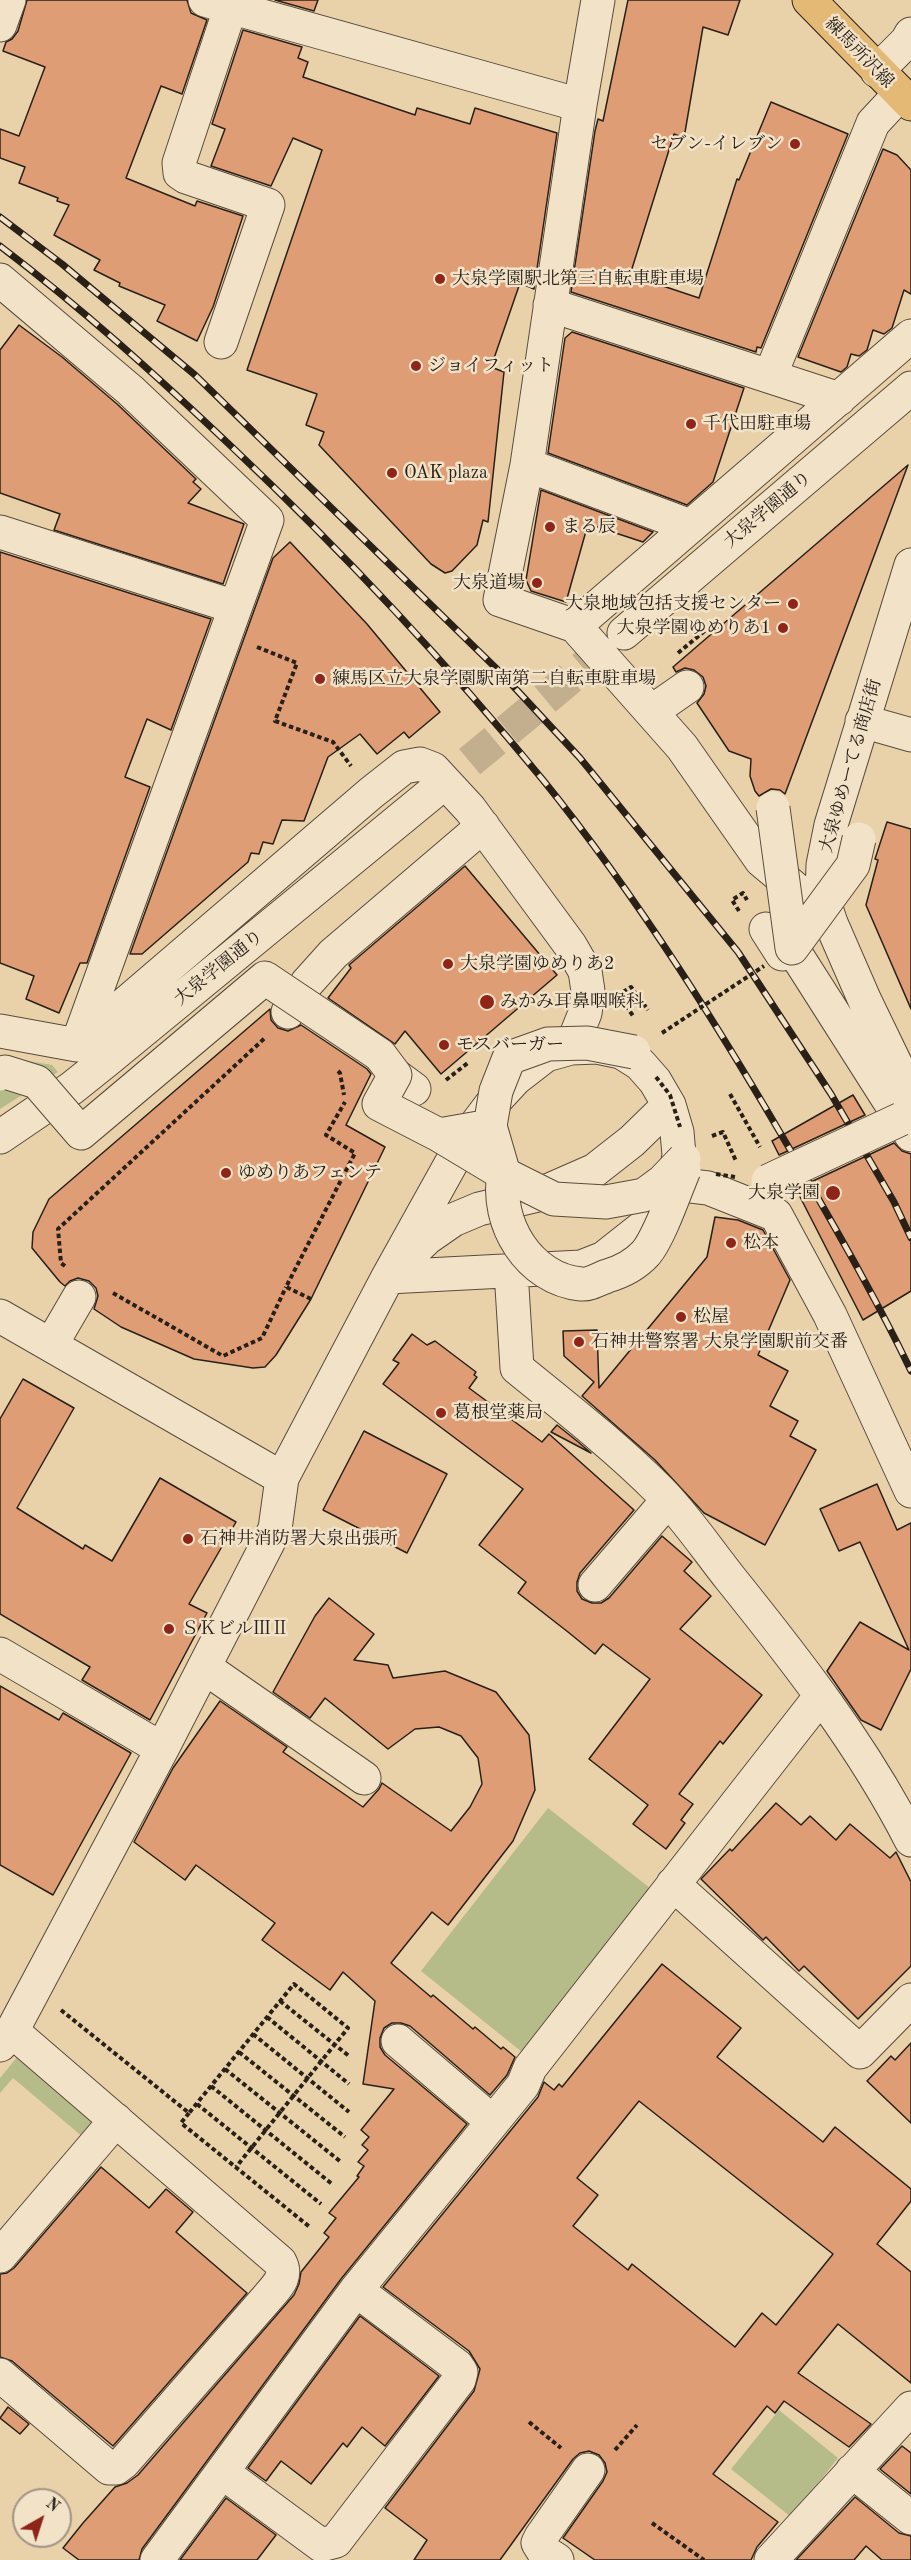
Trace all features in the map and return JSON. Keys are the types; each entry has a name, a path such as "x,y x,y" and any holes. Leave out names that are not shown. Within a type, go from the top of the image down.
{"main road":[{"name":"練馬所沢線","path":"809,0 905,99"}],"street":[{"path":"0,25 9,0"},
{"path":"598,0 526,465 500,600 575,626 682,747 761,860 805,897 822,896"},
{"path":"220,342 268,205 186,177 180,172 179,163 222,3 580,105"},
{"path":"878,71 911,34"},
{"path":"770,376 873,123 905,99"},
{"path":"0,280 130,390 267,520 77,1045"},
{"path":"550,305 839,399"},
{"path":"575,626 911,336"},
{"name":"大泉学園通り","path":"624,633 911,388"},
{"path":"526,465 690,525"},
{"path":"0,532 230,621"},
{"name":"大泉ゆめーてる商店街","path":"908,1117 865,1001 831,923 822,896 823,865 831,825 911,566"},
{"path":"651,712 687,687"},
{"path":"862,721 911,735"},
{"path":"77,1045 371,794 404,767 420,764 433,769 483,826 570,945 585,971 588,991 585,1012 571,1048"},
{"name":"大泉学園通り","path":"0,1137 72,1088 432,793"},
{"path":"763,1179 908,1117 780,944 773,808"},
{"path":"278,1023 307,983 333,954 483,826"},
{"path":"780,944 853,865 859,839"},
{"path":"0,1074 5,1072 37,1082 81,1134 265,978 380,1055 405,1082 379,1104 439,1135 504,1174 554,1199 606,1202 644,1195 680,1171"},
{"path":"0,1031 77,1045"},
{"path":"642,1047 587,1043 548,1044 509,1058 496,1091 490,1126 504,1174 501,1191 508,1226 525,1254 527,1274 517,1368 571,1412 668,1500 820,1696 863,1758 911,1839"},
{"path":"0,2375 109,2468 116,2468 132,2453 283,2278 284,2269 280,2262 116,2120 6,2038 35,1989 162,1749 275,1529 282,1478 388,1277 464,1142 490,1106 515,1079 546,1055 571,1048 597,1047 621,1052 640,1064 655,1081 669,1105 677,1132 680,1171 670,1206 646,1253 622,1271 583,1284 551,1276 527,1274 388,1277"},
{"path":"388,1277 427,1238 453,1220 479,1209 538,1195 595,1170 632,1141 669,1105"},
{"path":"439,1135 490,1126"},
{"path":"680,1171 708,1188 776,1215 830,1315 911,1491"},
{"path":"51,1345 75,1283"},
{"path":"0,1316 282,1478"},
{"path":"595,1585 668,1500"},
{"path":"0,1654 162,1749"},
{"path":"204,1667 364,1778"},
{"path":"166,2557 222,2472 356,2290 523,2085 530,2068 820,1696"},
{"path":"673,1884 860,2052 911,2000"},
{"path":"398,2041 493,2122"},
{"path":"0,2256 116,2120"},
{"path":"222,2472 321,2545 327,2545 336,2541 459,2380 461,2372 457,2366 356,2290"},
{"path":"771,2560 911,2409"},
{"path":"557,2560 543,2551 538,2543 588,2470"},
{"path":"852,2471 911,2518"}],"path":[{"path":"230,621 297,663 275,721 333,741 371,794"},
{"path":"674,657 707,629"},
{"path":"642,1047 780,944"},
{"path":"648,1010 631,987 619,994 642,1047 670,1095 683,1137 680,1171 763,1179"},
{"path":"75,1283 61,1263 57,1229 278,1023"},
{"path":"112,1292 223,1356 262,1338 355,1153 326,1135 346,1101 340,1073 331,1066"},
{"path":"730,1094 763,1179"},
{"path":"711,1137 723,1132 763,1179"},
{"path":"286,1287 311,1299"},
{"path":"236,2167 348,2028 294,1984 182,2123 236,2167 311,2228"},
{"path":"35,1989 189,2113"},
{"path":"280,2001 349,2056"},
{"path":"267,2018 350,2084"},
{"path":"253,2034 349,2112"},
{"path":"239,2052 345,2137"},
{"path":"225,2068 341,2162"},
{"path":"211,2086 332,2184"},
{"path":"197,2104 321,2204"},
{"path":"652,2523 704,2560"}],"green space":[{"path":"0,1056 52,1065 58,1072 0,1109"},
{"path":"548,1808 650,1888 522,2052 421,1971"},
{"path":"23,2050 102,2116 84,2138 13,2078 0,2093 0,2078"},
{"path":"779,2410 838,2458 791,2517 731,2469"}],"building":[{"path":"27,0 187,0 191,13 207,20 182,94 161,86 126,178 195,206 197,201 243,216 213,307 197,341 157,321 165,305 119,286 120,283 94,270 100,260 54,235 69,205 57,201 58,198 19,183 25,167 0,158 0,129 19,136 45,67 3,51 6,42 12,39 18,31"},
{"path":"275,0 318,0 314,11"},
{"path":"628,0 740,0 728,35 703,27 684,138 674,134 630,275 699,298 737,179 739,180 771,102 848,134 761,348 757,347 756,352 571,292 595,131 598,119 603,121"},
{"path":"243,30 302,47 298,58 308,62 303,77 415,115 417,108 470,124 475,108 557,133 534,289 520,283 491,367 504,372 488,522 483,520 477,545 452,571 445,573 431,564 319,445 324,432 306,425 317,394 247,370 322,150 293,138 271,186 211,166 225,129 212,124"},
{"path":"883,149 897,155 911,170 911,294 904,290 892,328 884,334 873,330 867,350 859,356 851,354 847,367 841,372 798,357"},
{"path":"19,325 62,357 117,404 196,479 193,482 201,489 188,503 244,524 223,584 54,530 60,514 0,493 0,350"},
{"path":"572,332 744,388 713,482 687,505 548,453 565,338"},
{"name":"大泉学園ゆめりあ1","path":"908,465 785,794 780,790 771,789 759,796 750,776 751,759 729,751 697,703 704,694 706,686 703,677 694,670 685,668 676,672 673,667"},
{"path":"541,490 653,532 643,542 588,524 566,602 531,591 526,580"},
{"path":"290,542 367,624 440,712 409,738 404,732 377,754 360,734 328,757 304,821 282,820 273,844 263,842 259,854 251,853 248,862 142,954 130,954 273,558"},
{"path":"0,552 211,619 171,730 147,719 125,777 150,787 87,963 80,963 59,1013 26,999 34,976 0,963"},
{"path":"887,822 911,829 911,1009 866,905 878,860 875,859"},
{"name":"大泉学園ゆめりあ2","path":"465,866 557,975 441,1074 405,1031 395,1044 328,998 351,968 349,965"},
{"name":"ゆめりあフェンテ","path":"270,1009 271,1020 278,1028 288,1031 301,1025 367,1069 371,1074 346,1125 385,1147 311,1299 276,1355 265,1367 253,1368 194,1359 121,1327 94,1309 98,1296 96,1288 89,1281 78,1278 65,1286 32,1248 33,1232 49,1199"},
{"path":"853,1095 865,1115 779,1155 772,1141"},
{"path":"894,1143 902,1151 911,1154 911,1291 863,1320 796,1189"},
{"path":"715,1217 738,1220 763,1230 790,1280 758,1355 788,1371 770,1406 798,1421 790,1436 816,1450 765,1545 704,1513 655,1460 582,1396 594,1382 564,1356 563,1331 597,1330 599,1388 707,1257"},
{"path":"412,1334 427,1345 435,1341 476,1372 474,1375 477,1377 469,1388 542,1442 549,1434 634,1510 580,1573 577,1591 582,1599 592,1603 601,1603 609,1598 662,1536 692,1562 684,1571 711,1596 680,1629 762,1695 723,1744 720,1741 679,1794 693,1804 681,1820 685,1823 666,1849 633,1824 648,1805 589,1759 650,1679 603,1644 595,1654 518,1593 526,1582 479,1545 523,1489 383,1384 399,1363 393,1360"},
{"path":"23,1379 74,1408 17,1508 83,1549 85,1545 112,1561 160,1478 236,1522 189,1604 207,1613 150,1720 82,1680 90,1667 0,1614 0,1419"},
{"path":"557,1425 577,1441 591,1453 551,1432"},
{"path":"364,1431 447,1474 407,1553 323,1510"},
{"path":"877,1484 897,1530 911,1523 911,1669 881,1730 861,1720 827,1671 860,1622 909,1650 860,1542 839,1551 820,1509"},
{"path":"329,1598 374,1634 354,1660 388,1665 393,1678 445,1671 496,1692 529,1735 535,1790 513,1841 448,1925 432,1912 391,1963 473,2029 475,2027 501,2049 503,2047 515,2057 507,2075 490,2095 410,2026 392,2023 384,2028 380,2038 380,2047 385,2055 467,2124 341,2279 142,2549 139,2560 79,2560 63,2548 72,2548 72,2537 83,2523 115,2487 127,2483 138,2475 294,2295 301,2272 329,2237 324,2233 336,2218 329,2213 359,2177 357,2176 364,2166 358,2162 368,2150 362,2145 369,2137 361,2130 394,2089 363,2084 375,2001 343,1972 330,1990 262,1940 275,1923 196,1865 185,1880 134,1842 173,1768 220,1701 287,1747 283,1752 363,1807 382,1783 451,1831 470,1807 482,1784 478,1758 461,1736 439,1727 415,1729 388,1749 325,1698 310,1718 273,1692 315,1616"},
{"path":"0,1686 59,1720 63,1713 131,1753 53,1895 0,1865"},
{"path":"776,1803 801,1825 810,1816 836,1840 850,1824 890,1858 896,1852 911,1882 911,1966 858,2019 804,1966 799,1971 766,1937 763,1940 701,1879 730,1849 732,1851"},
{"path":"662,1964 741,2028 717,2057 823,2142 835,2127 911,2189 911,2201 877,2244 911,2272 911,2383 838,2324 798,2373 871,2424 849,2447 784,2401 775,2413 767,2406 713,2474 778,2522 757,2547 751,2560 595,2560 563,2538 607,2472 605,2463 599,2455 589,2451 580,2453 573,2459 500,2560 414,2560 427,2540 385,2508 474,2391 480,2369 469,2351 383,2287 538,2097 544,2082 554,2090 559,2084 562,2087","holes":["639,2101 833,2254 776,2325 762,2313 735,2347 632,2264 628,2270 573,2226 598,2195 577,2178"]},
{"path":"911,2043 911,2123 867,2081 891,2056 895,2060"},
{"path":"101,2167 149,2208 166,2189 193,2212 176,2232 247,2293 113,2446 12,2361 0,2357 0,2274 7,2273 14,2268"},
{"path":"360,2316 439,2376 385,2446 362,2427 347,2447 343,2443 311,2484 281,2461 266,2481 248,2468"},
{"path":"8,2407 29,2424 20,2434 0,2418"},
{"path":"902,2446 911,2453 911,2494 880,2469"},
{"path":"855,2497 899,2533 911,2536 911,2560 882,2560 866,2546 854,2560 796,2560"},
{"path":"226,2498 276,2535 257,2560 180,2560"}],"tunnel":[{"path":"432,793 622,635"}],"railway":[{"path":"0,217 62,264 195,375 501,673 580,758 738,952 831,1094 894,1202 911,1238"},
{"path":"0,246 119,344 274,487 432,651 543,780 613,872 710,1016 828,1216 911,1371"}],"place":[{"name":"セブン-イレブン","path":"795,144"},
{"name":"大泉学園駅北第三自転車駐車場","path":"440,279"},
{"name":"ジョイフィット","path":"416,366"},
{"name":"千代田駐車場","path":"691,424"},
{"name":"OAK plaza","path":"392,473"},
{"name":"まる辰","path":"550,527"},
{"name":"大泉道場","path":"537,583"},
{"name":"大泉地域包括支援センター","path":"793,604"},
{"name":"大泉学園ゆめりあ1","path":"783,628"},
{"name":"練馬区立大泉学園駅南第二自転車駐車場","path":"320,679"},
{"name":"大泉学園ゆめりあ2","path":"448,964"},
{"name":"みかみ耳鼻咽喉科","path":"487,1002"},
{"name":"モスバーガー","path":"444,1045"},
{"name":"ゆめりあフェンテ","path":"226,1173"},
{"name":"大泉学園","path":"833,1193"},
{"name":"松本","path":"731,1243"},
{"name":"松屋","path":"681,1317"},
{"name":"石神井警察署 大泉学園駅前交番","path":"579,1342"},
{"name":"葛根堂薬局","path":"441,1413"},
{"name":"石神井消防署大泉出張所","path":"188,1539"},
{"name":"ＳＫビルⅢⅡ","path":"169,1629"}]}
